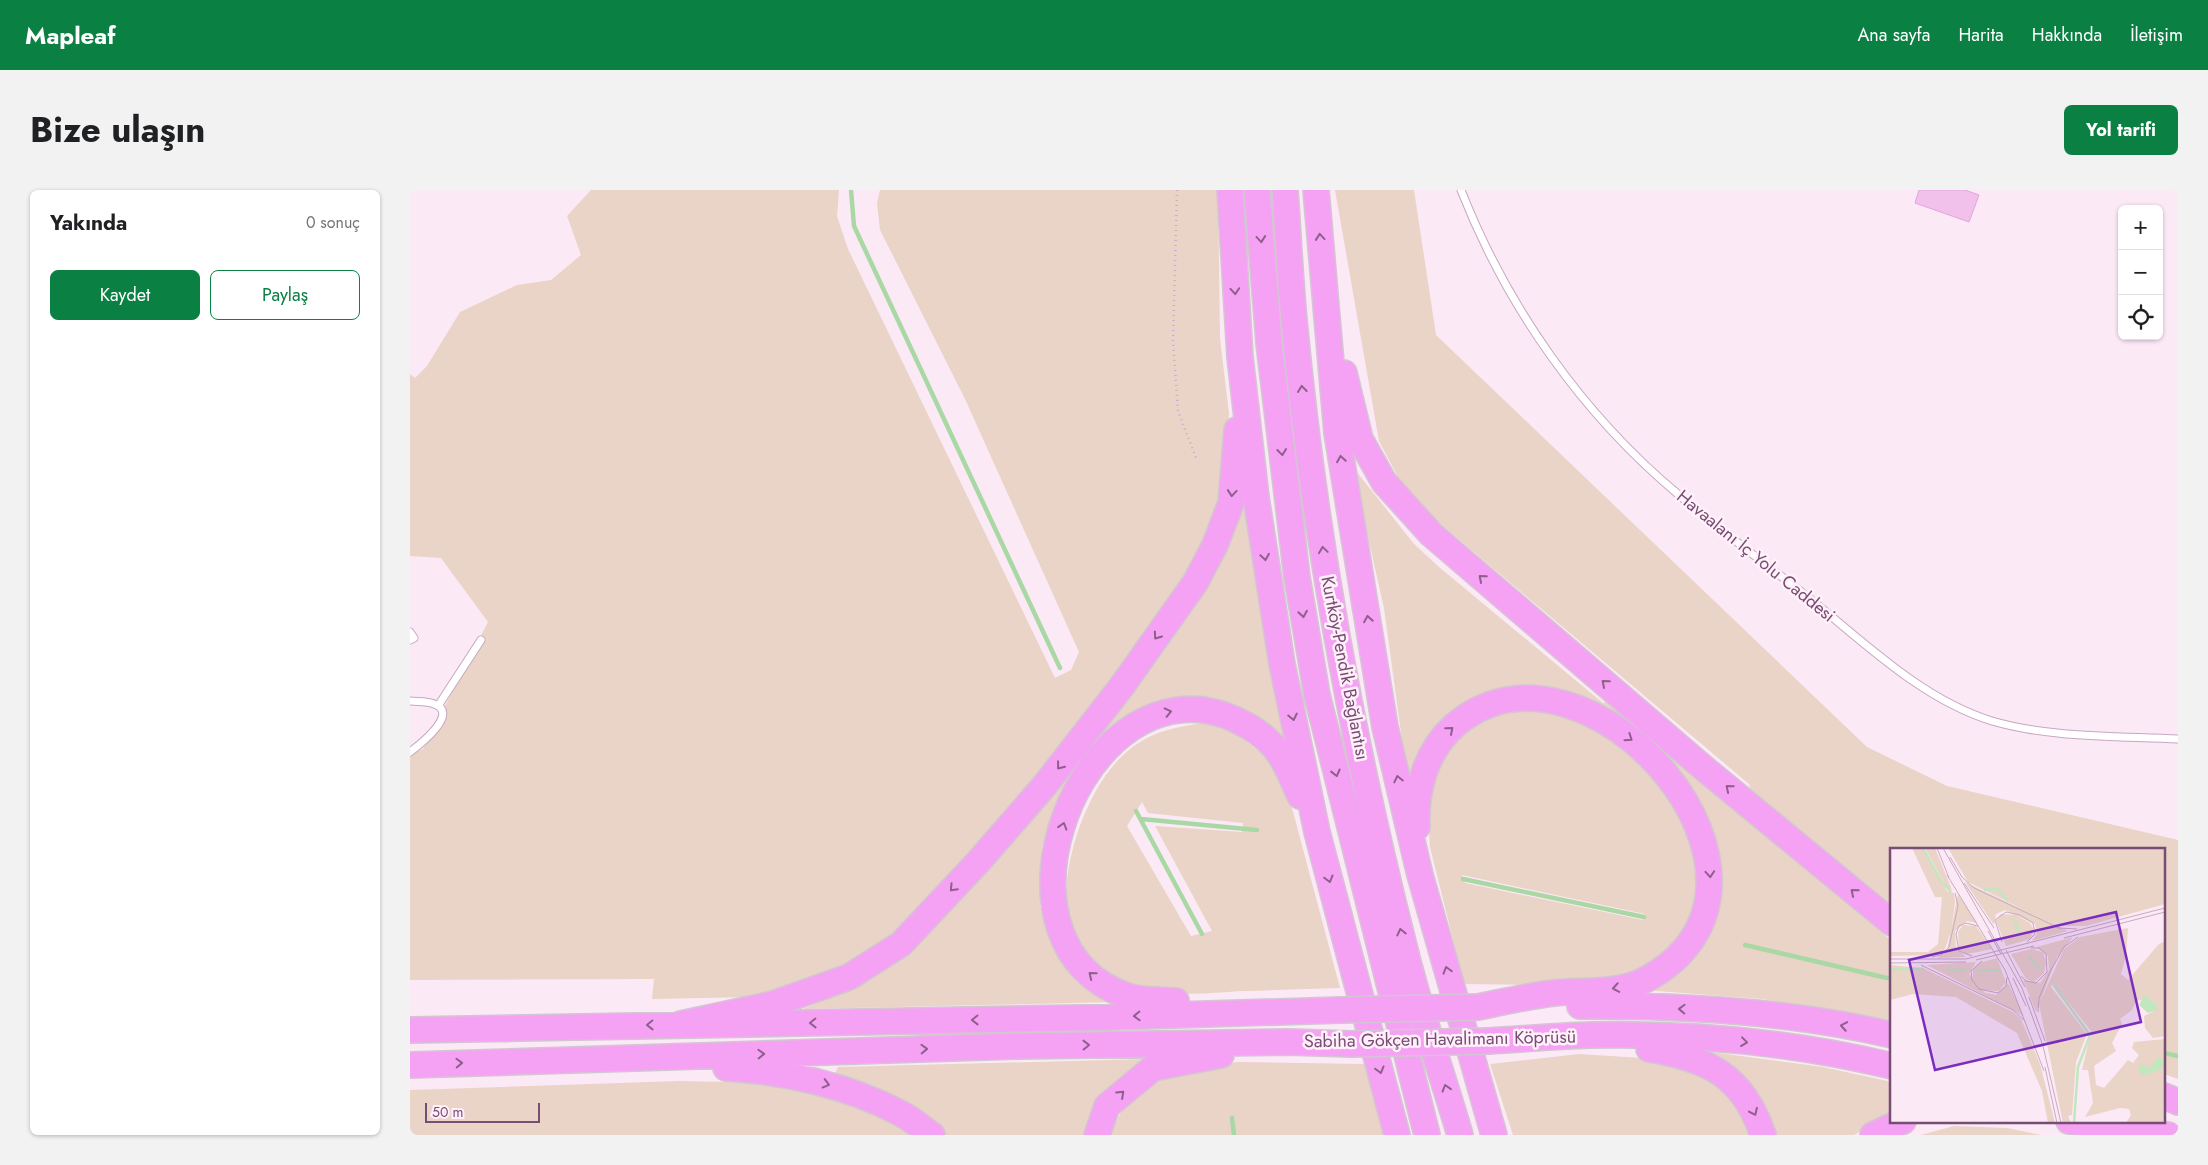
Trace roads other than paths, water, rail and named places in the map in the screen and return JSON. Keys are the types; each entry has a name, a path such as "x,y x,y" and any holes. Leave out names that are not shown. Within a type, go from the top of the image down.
{"highway":[{"path":"1230,190 1240,357 1256,497 1282,664 1317,832 1397,1135"},
{"name":"Kurtköy-Pendik Bağlantısı","path":"1257,190 1270,352 1297,577 1317,695 1427,1135"},
{"name":"Kurtköy-Pendik Bağlantısı","path":"1286,190 1294,320 1324,564 1347,687 1405,951 1460,1135"},
{"path":"1316,190 1337,433 1385,727 1420,875 1494,1135"},
{"path":"1324,285 1360,439 1384,482 1431,534 1706,770 1890,921"},
{"path":"681,1024 773,1004 814,990 849,977 900,944 979,861 1045,786 1122,686 1195,583 1215,545 1231,503 1237,434 1240,357"},
{"path":"1420,875 1416,813 1422,781 1429,758 1442,737 1462,719 1487,705 1520,697 1574,706 1599,719 1636,743 1662,768 1681,796 1697,825 1707,851 1711,876 1708,903 1701,927 1688,946 1670,962 1644,980 1617,989 1552,993 1478,1007"},
{"path":"1291,1012 1196,1001 1153,1000 1128,996 1102,983 1084,970 1059,929 1052,880 1054,857 1069,807 1083,781 1100,757 1122,734 1147,719 1169,711 1192,709 1218,712 1252,729 1268,742 1280,754 1317,832"},
{"path":"1478,1007 1596,1006 1694,1009 1793,1017 1890,1035"},
{"name":"Sabiha Gökçen Havalimanı Köprüsü","path":"1291,1012 1478,1007"},
{"path":"410,1030 1291,1012"},
{"path":"1591,1035 1716,1038 1842,1054 1890,1066"},
{"path":"1591,1035 1682,1054 1715,1068 1746,1096 1756,1114 1763,1135"},
{"name":"Sabiha Gökçen Havalimanı Köprüsü","path":"1289,1042 1351,1044 1488,1041 1591,1035"},
{"path":"410,1064 1020,1046 1289,1042"},
{"path":"1097,1135 1107,1106 1153,1068 1289,1042"},
{"path":"587,1059 734,1068 789,1074 838,1088 901,1113 932,1135"},
{"path":"2166,1097 2178,1103"},
{"path":"1874,1135 1901,1122"},
{"path":"2076,1122 2168,1135"},
{"path":"2124,1122 2176,1135"}],"lane":[{"name":"Havaalanı İç Yolu Caddesi","path":"1461,190 1496,268 1546,351 1574,387 1620,438 1678,495 1872,649 1924,688 1960,708 1992,721 2032,730 2178,739"},
{"path":"410,632 414,638 410,640"},
{"path":"438,706 449,686 481,640"},
{"path":"410,700 438,706"},
{"path":"411,749 427,739 437,727 442,715 438,706"}],"waterway":[{"path":"851,190 854,226 1060,668"},
{"path":"1136,811 1202,934"},
{"path":"1141,819 1257,830"},
{"path":"1463,879 1644,917"},
{"path":"1745,945 1887,978"},
{"path":"2166,1053 2178,1056"},
{"path":"1232,1118 1234,1135"}]}
